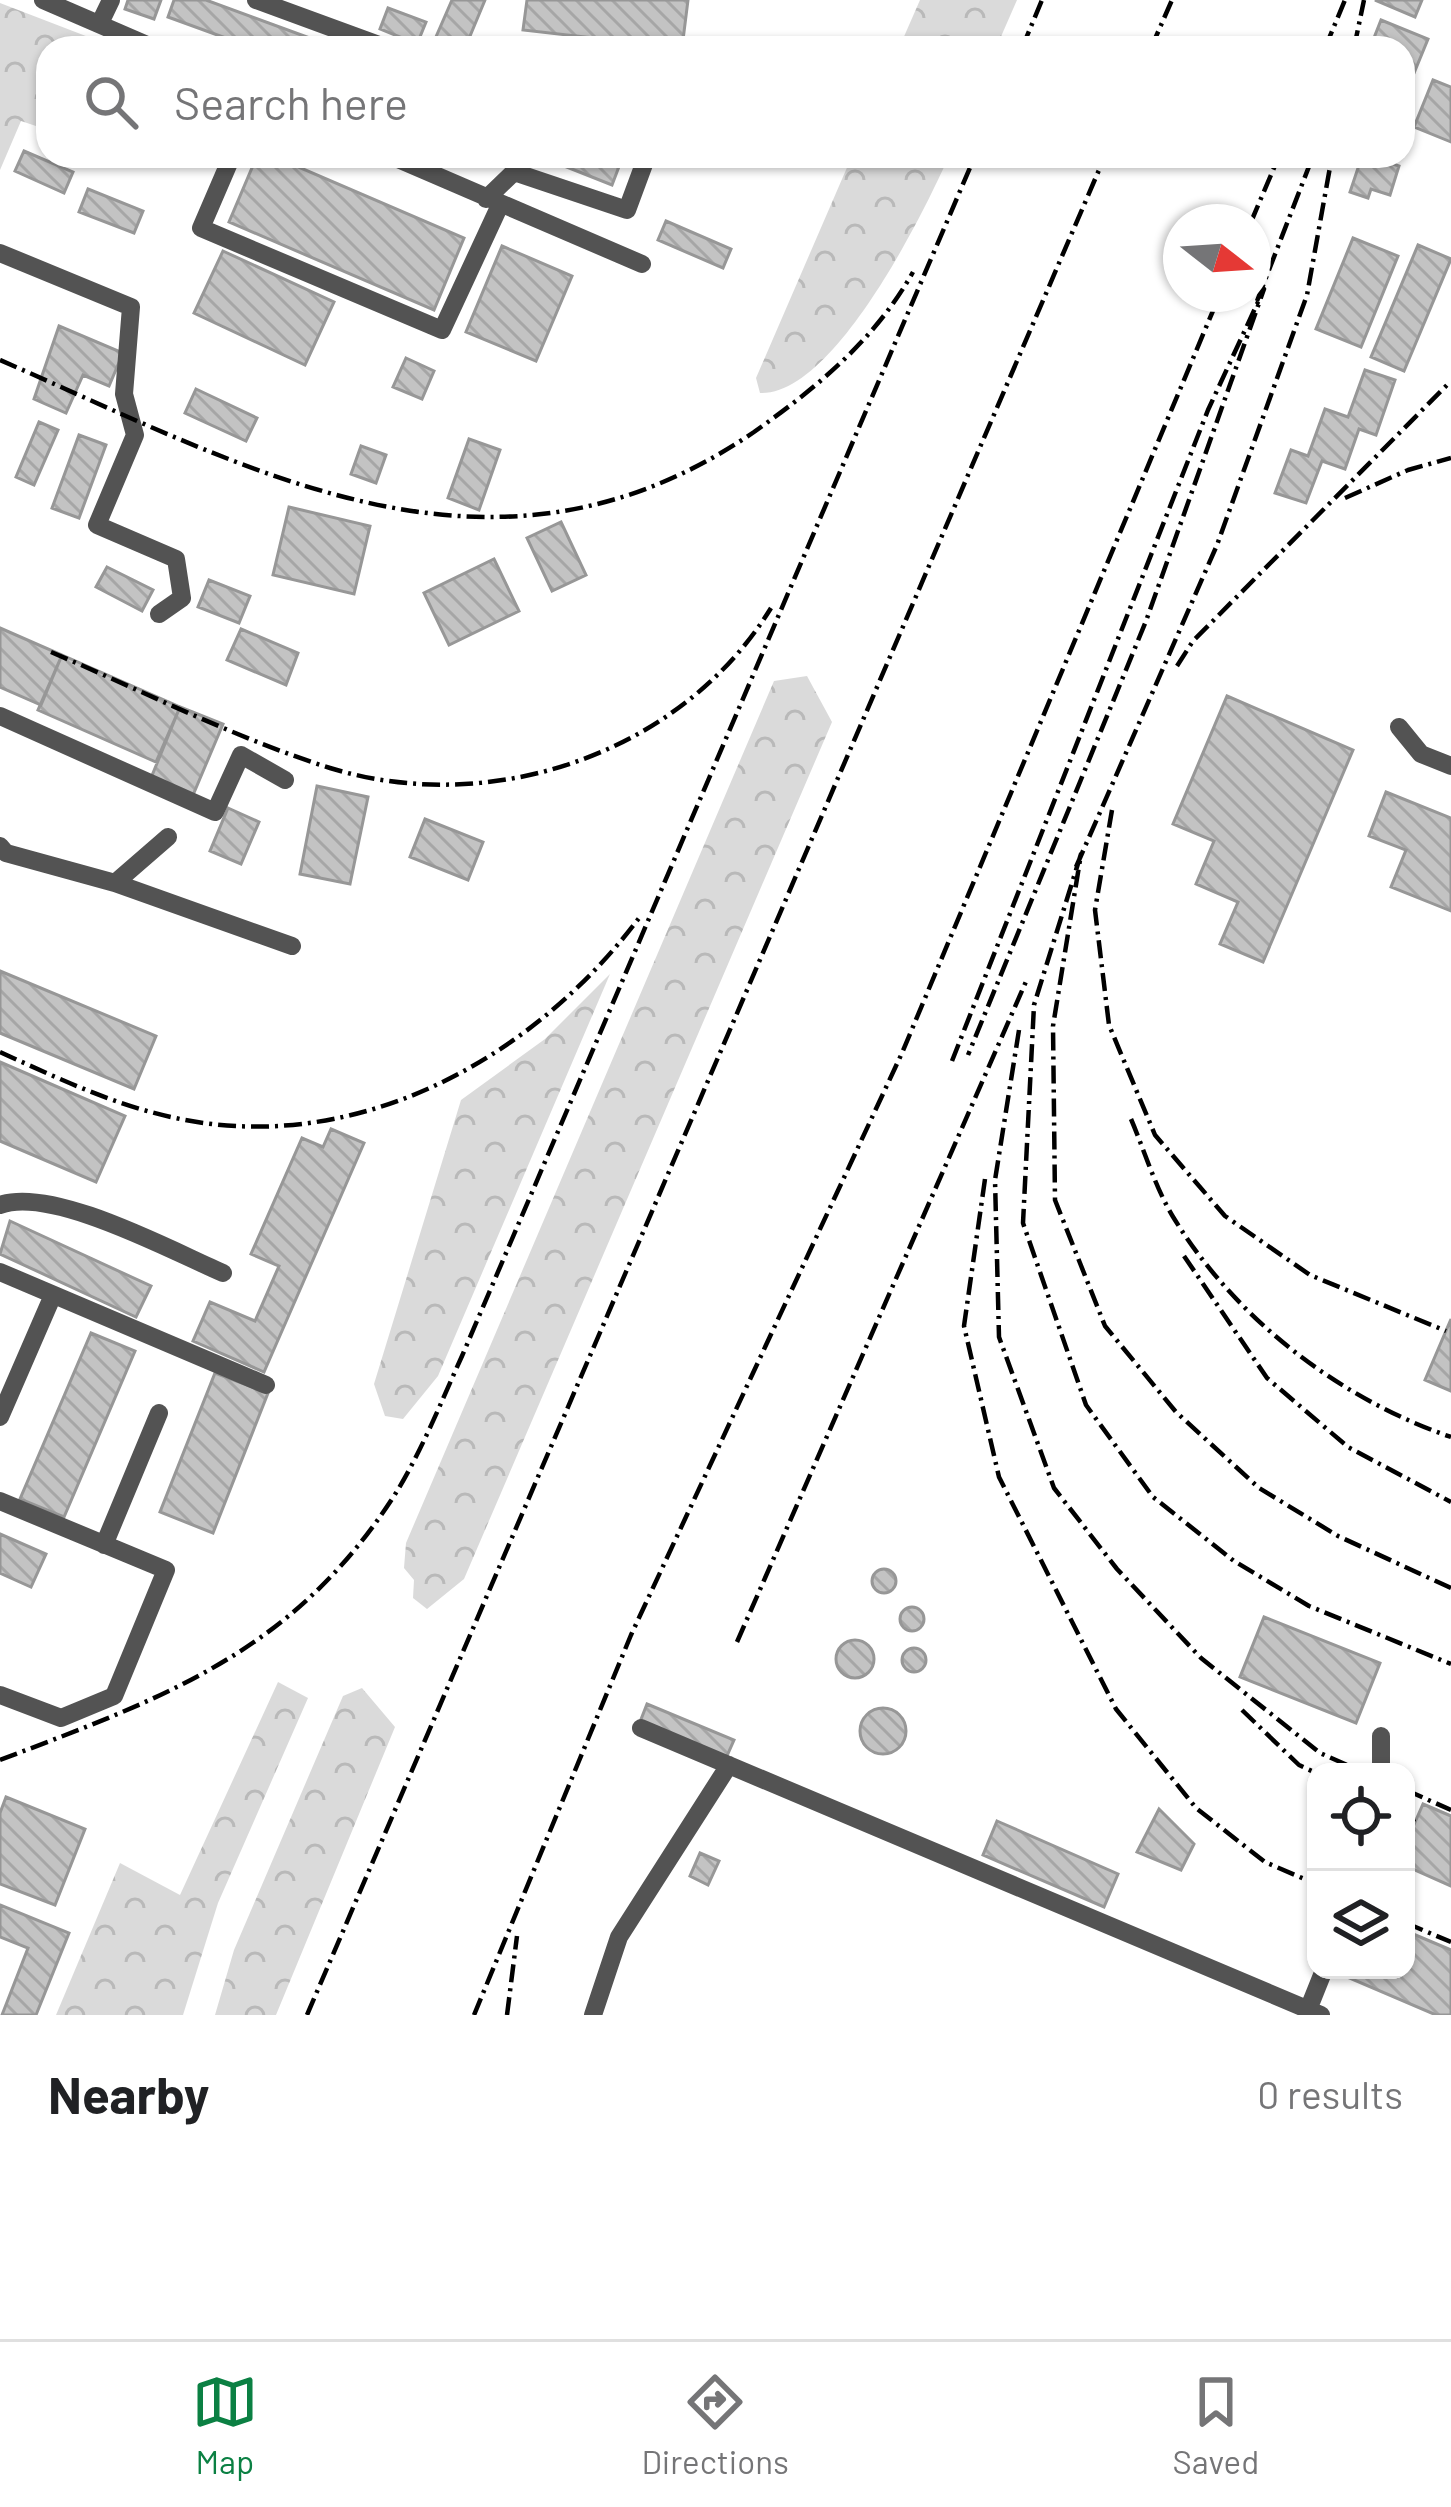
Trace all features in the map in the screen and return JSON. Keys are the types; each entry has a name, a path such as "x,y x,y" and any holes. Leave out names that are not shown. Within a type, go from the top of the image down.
{"lane":[{"path":"43,0 128,36"},
{"path":"100,23 111,0"},
{"path":"266,2 355,36"},
{"path":"227,168 201,228 442,330 493,202 514,172 627,211 643,168"},
{"path":"418,168 642,264"},
{"path":"0,253 131,308 124,394 134,435 98,526 176,559 182,598 159,614"},
{"path":"0,716 215,812 241,755 284,780"},
{"path":"1399,727 1421,754 1451,766"},
{"path":"115,883 168,837"},
{"path":"2,854 115,883 292,946"},
{"path":"0,1205 19,1198 99,1221 223,1273"},
{"path":"0,1272 266,1385"},
{"path":"0,1417 53,1294"},
{"path":"104,1545 159,1413"},
{"path":"0,1501 166,1570 114,1696 61,1718 0,1695"},
{"path":"641,1728 1315,2012 1322,1979"},
{"path":"1381,1736 1381,1763"},
{"path":"593,2015 619,1937 729,1765"}],"green space":[{"path":"920,0 1017,0 1001,36 904,36"},
{"path":"0,3 86,36 36,36 36,126 21,121 0,170"},
{"path":"847,168 943,168 897,259 845,335 817,366 788,386 760,393 756,378"},
{"path":"807,676 832,722 464,1579 427,1609 413,1598 414,1580 404,1568 406,1543 774,681"},
{"path":"610,974 438,1376 403,1419 385,1416 374,1384 461,1100 545,1039"},
{"path":"278,1682 308,1698 218,1903 183,2015 56,2015 120,1863 180,1895"},
{"path":"362,1688 395,1727 276,2015 215,2015 234,1950 343,1696"}],"building":[{"path":"128,0 161,0 154,19 125,9"},
{"path":"174,0 206,0 304,36 220,36 168,17"},
{"path":"452,0 485,0 470,36 436,36"},
{"path":"527,0 688,0 684,36 576,36 523,30"},
{"path":"1375,0 1422,0 1415,17"},
{"path":"388,8 426,22 420,36 397,36 380,29"},
{"path":"1381,20 1428,39 1415,71 1415,36 1375,36"},
{"path":"1433,80 1451,87 1451,142 1415,125"},
{"path":"24,151 36,156 36,168 73,172 64,193 15,171"},
{"path":"252,168 301,168 464,238 434,310 229,222"},
{"path":"569,168 618,168 612,185"},
{"path":"1358,168 1398,168 1390,195 1371,189 1368,198 1350,192"},
{"path":"88,189 143,211 134,233 79,212"},
{"path":"666,221 731,249 723,268 658,240"},
{"path":"1353,238 1398,256 1361,347 1316,329"},
{"path":"1418,245 1451,259 1404,371 1371,357"},
{"path":"502,246 572,276 536,361 466,332"},
{"path":"223,251 334,302 305,365 194,313"},
{"path":"59,326 123,353 109,386 83,375 66,413 34,399"},
{"path":"406,358 434,371 422,399 393,387"},
{"path":"1365,370 1395,380 1376,435 1359,429 1345,469 1322,461 1306,503 1275,493 1291,450 1308,456 1325,409 1348,417"},
{"path":"196,389 257,418 246,441 185,413"},
{"path":"39,422 58,430 34,485 16,477"},
{"path":"79,435 106,445 79,518 52,508"},
{"path":"469,439 500,450 479,510 448,498"},
{"path":"361,446 386,455 376,483 351,474"},
{"path":"289,507 370,526 354,594 273,575"},
{"path":"561,522 586,575 552,591 527,538"},
{"path":"494,559 519,611 449,645 424,593"},
{"path":"107,567 153,590 142,611 96,587"},
{"path":"209,580 250,596 239,623 198,607"},
{"path":"0,628 62,655 41,705 0,687"},
{"path":"241,629 298,653 286,685 227,660"},
{"path":"62,655 180,707 156,762 38,710"},
{"path":"1227,696 1353,750 1263,962 1220,944 1238,902 1196,884 1214,841 1173,824"},
{"path":"180,707 223,724 193,795 151,778"},
{"path":"317,786 368,797 350,884 300,874"},
{"path":"1386,792 1451,818 1451,911 1391,887 1406,850 1369,836"},
{"path":"228,808 259,822 241,864 210,851"},
{"path":"425,819 483,842 468,880 410,857"},
{"path":"0,971 156,1036 134,1089 0,1033"},
{"path":"0,1062 125,1116 96,1182 0,1141"},
{"path":"331,1129 364,1143 264,1372 193,1341 210,1302 255,1321 279,1266 251,1254 302,1138 323,1147"},
{"path":"10,1221 151,1286 136,1317 0,1254"},
{"path":"1451,1319 1451,1391 1425,1380"},
{"path":"91,1333 135,1351 64,1517 20,1499"},
{"path":"215,1373 268,1393 213,1533 160,1512"},
{"path":"0,1534 46,1554 31,1587 0,1573"},
{"path":"884,1569 896,1581 884,1593 872,1581"},
{"path":"912,1607 924,1619 912,1631 900,1619"},
{"path":"1264,1617 1380,1663 1356,1723 1240,1677"},
{"path":"855,1640 869,1645 874,1659 869,1673 855,1678 841,1673 836,1659 841,1645"},
{"path":"914,1648 926,1660 914,1672 902,1660"},
{"path":"647,1704 734,1740 726,1758 640,1722"},
{"path":"883,1708 900,1714 906,1731 900,1748 883,1754 866,1748 860,1731 866,1714"},
{"path":"6,1797 85,1829 55,1905 0,1884 0,1813"},
{"path":"1423,1804 1451,1816 1451,1886 1415,1870 1415,1822"},
{"path":"1159,1809 1194,1844 1181,1870 1137,1852"},
{"path":"997,1821 1118,1874 1104,1907 983,1855"},
{"path":"700,1853 719,1861 708,1885 690,1876"},
{"path":"0,1905 69,1933 36,2015 2,2015 28,1948 0,1937"},
{"path":"1415,1935 1451,1950 1451,2015 1436,2015 1352,1979 1415,1979"}],"railway":[{"path":"1027,36 1042,0"},
{"path":"1156,36 1172,0"},
{"path":"1330,36 1345,0"},
{"path":"1356,36 1364,0"},
{"path":"0,1760 171,1690 269,1631 355,1550 394,1496 462,1356 970,168"},
{"path":"307,2015 1100,168"},
{"path":"1259,204 1274,168"},
{"path":"1271,265 1308,168"},
{"path":"1076,867 1217,545 1307,295 1330,168"},
{"path":"0,360 188,443 281,478 374,504 467,516 562,511 657,485 754,432 800,398 862,341 913,272"},
{"path":"952,1061 1208,410 1264,289 1146,621 968,1055"},
{"path":"474,2015 631,1635 902,1053 1212,312"},
{"path":"1177,666 1193,641 1451,381"},
{"path":"1345,498 1408,470 1451,458"},
{"path":"51,652 224,728 330,768 392,781 455,784 517,778 578,761 635,736 687,701 733,659 771,608"},
{"path":"1112,810 1095,910 1109,1025 1155,1135 1225,1216 1310,1275 1446,1331"},
{"path":"1451,1588 1338,1536 1259,1488 1176,1412 1105,1326 1055,1200 1053,1026 1081,854 1034,1005 1023,1223 1086,1405 1153,1497 1234,1561 1309,1606 1451,1664"},
{"path":"0,1052 105,1097 171,1117 240,1126 307,1123 373,1109 436,1085 495,1053 550,1012 599,966 642,914"},
{"path":"737,1642 1028,977"},
{"path":"1019,1030 995,1180 999,1337 1054,1488 1117,1569 1201,1658 1320,1753 1343,1763"},
{"path":"1131,1119 1175,1220 1200,1256 1260,1323 1331,1378 1410,1421 1451,1437"},
{"path":"985,1179 964,1326 999,1477 1116,1709 1196,1808 1265,1862 1307,1880"},
{"path":"1184,1256 1267,1378 1348,1447 1451,1502"},
{"path":"1242,1710 1307,1769"},
{"path":"1415,1794 1451,1810"},
{"path":"1415,1927 1451,1942"},
{"path":"507,2015 517,1936"}]}
